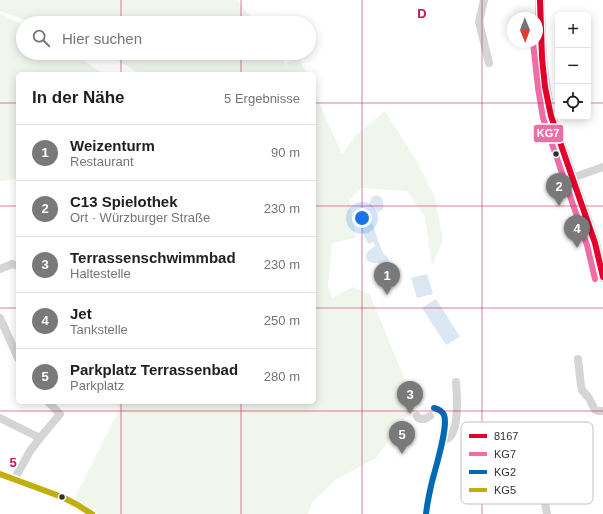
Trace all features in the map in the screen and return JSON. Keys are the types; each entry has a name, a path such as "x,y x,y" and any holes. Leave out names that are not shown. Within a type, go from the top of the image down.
{"main road":[{"path":"540,0 542,65 551,116 602,267 603,278"}],"street":[{"path":"484,0 479,22 489,63"},
{"path":"572,178 603,167"},
{"path":"0,269 12,264 16,265"},
{"path":"0,318 16,354"},
{"path":"578,359 582,390 589,398 595,410 603,411"},
{"path":"442,440 449,438 455,423 457,409 456,382"},
{"path":"14,480 30,451 60,414 50,404"},
{"path":"426,514 427,501 442,440 444,425 444,416 442,412 439,409 434,408"},
{"path":"417,416 420,419 430,416"},
{"path":"0,418 40,438"},
{"path":"0,474 67,499 92,514"},
{"path":"545,504 547,514"}],"shaded area":[{"path":"0,0 237,0 250,16 16,17 0,11"},
{"path":"0,13 16,21 16,60 83,60 101,72 16,72 16,179 0,181"},
{"path":"116,60 284,60 288,71 286,64 291,60 300,60 305,72 137,72"},
{"path":"316,96 342,154 356,135 385,111 416,160 435,198 443,240 432,266 425,217 407,191 361,188 349,200 356,238 332,243 328,287 332,298 353,287 370,294 415,405 376,458 337,479 312,502 308,514 99,514 75,498 120,408 114,404 316,404"},
{"path":"376,195 381,197 383,204 382,210 378,212 369,206 372,197"},
{"path":"361,216 368,218 372,222 383,253 388,258 389,262 386,267 382,267 378,263 368,261 366,255 375,245 373,242 369,244 367,242 357,220"},
{"path":"427,274 433,294 417,298 411,278"},
{"path":"436,299 460,337 446,345 422,308"}],"transit line":[{"name":"8167","path":"540,0 542,58 545,87 551,116 595,243 603,277"},
{"name":"KG7","path":"534,48 543,118 587,245 595,279"},
{"name":"KG2","path":"426,514 445,421 442,412 434,408"},
{"name":"KG5","path":"0,474 62,497 92,514"}],"place":[{"name":"C13 Spielothek","path":"559,206"},
{"name":"Jet","path":"577,248"},
{"name":"Weizenturm","path":"387,295"},
{"name":"Terrassenschwimmbad","path":"410,414"},
{"name":"Parkplatz Terrassenbad","path":"402,454"}]}
